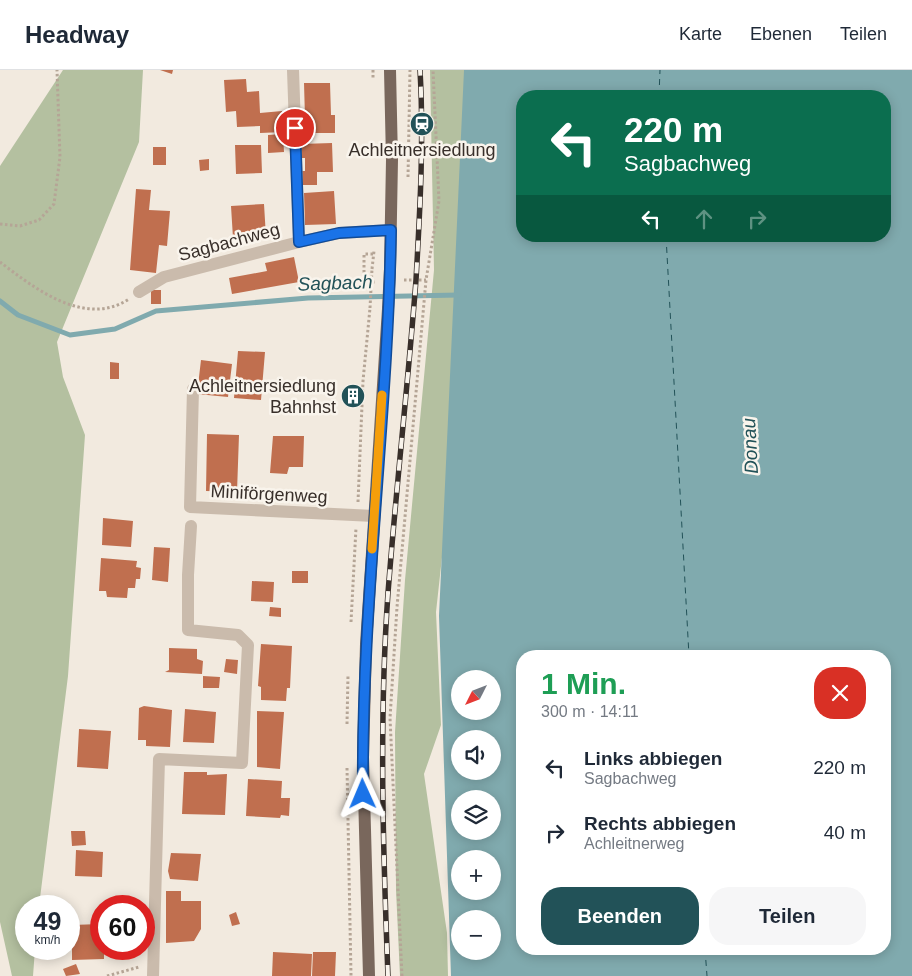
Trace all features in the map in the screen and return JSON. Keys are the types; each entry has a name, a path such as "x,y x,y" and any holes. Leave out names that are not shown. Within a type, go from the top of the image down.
{"main road":[{"path":"369,976 363,757 366,644 390,269 390,70"}],"street":[{"path":"293,70 299,242"},
{"name":"Sagbachweg","path":"139,292 164,277 299,242 339,233 391,230"},
{"name":"Miniförgenweg","path":"193,389 190,508 374,516"},
{"path":"153,970 159,760 242,763 248,645 238,635 188,630 188,575 191,526"}],"path":[{"path":"0,224 20,226 39,220 54,204 60,157 57,70"},
{"path":"410,70 410,162"},
{"path":"402,976 390,718 423,311 439,201 433,70"},
{"path":"363,420 363,381 374,254 364,254 364,282"},
{"path":"0,262 28,284 68,305 97,310 119,306 139,292"},
{"path":"107,976 128,968 153,970"}],"green space":[{"path":"63,70 143,70 139,142 57,342 63,377 85,435 68,676 40,895 15,895 15,960 34,960 33,976 12,976 0,922 0,166"},
{"path":"430,70 465,70 457,420 436,612 441,725 424,774 447,933 448,976 400,976 396,890 395,732 405,580 434,270"}],"water":[{"name":"Donau","path":"464,70 912,70 912,976 451,976 439,616"}],"building":[{"path":"160,70 173,70 172,74"},
{"path":"246,79 247,92 259,91 260,113 282,111 284,132 260,133 260,126 237,127 236,111 226,112 224,80"},
{"path":"304,83 330,83 331,115 335,115 335,133 310,133 310,118 305,118"},
{"path":"283,134 284,152 268,153 268,135"},
{"path":"332,143 333,172 317,172 317,185 300,185 300,171 305,171 305,158 301,158 301,144"},
{"path":"235,145 261,145 262,173 236,174"},
{"path":"153,147 166,147 166,165 153,165"},
{"path":"209,159 209,170 200,171 199,160"},
{"path":"136,189 151,190 149,210 170,211 167,246 159,245 156,273 130,270"},
{"path":"334,191 336,224 305,225 304,193"},
{"path":"264,204 266,237 233,238 231,206"},
{"path":"294,257 299,282 232,294 229,278 267,271 265,263"},
{"path":"151,290 161,290 161,304 151,304"},
{"path":"238,351 265,352 261,400 234,398"},
{"path":"201,360 232,364 228,397 197,394"},
{"path":"110,362 119,363 119,379 110,379"},
{"name":"Achleitnersiedlung Bahnhst","path":"351,391 356,391 355,401 349,400"},
{"path":"207,434 239,435 237,492 206,491"},
{"path":"273,436 304,436 303,467 289,467 287,474 270,473"},
{"path":"103,518 133,521 131,547 102,545"},
{"path":"154,547 170,548 168,582 152,580"},
{"path":"101,558 137,561 136,567 141,568 140,579 136,579 135,588 128,588 127,598 107,597 106,591 99,591"},
{"path":"292,571 308,571 308,583 292,583"},
{"path":"252,581 274,582 273,602 251,601"},
{"path":"270,607 281,608 281,617 269,616"},
{"path":"261,644 292,646 290,688 287,688 286,701 261,700 261,687 258,686"},
{"path":"169,648 197,649 197,659 203,661 202,674 165,672 169,670"},
{"path":"226,659 238,660 237,674 224,672"},
{"path":"203,676 220,677 219,688 203,688"},
{"path":"144,706 172,710 170,747 146,746 146,740 138,740 139,708"},
{"path":"185,709 216,712 214,743 183,742"},
{"path":"257,711 284,712 280,769 257,767"},
{"path":"79,729 111,731 108,769 77,767"},
{"path":"184,772 207,772 207,775 227,774 225,815 182,814"},
{"path":"248,779 282,781 281,798 290,798 289,816 281,815 280,818 246,816"},
{"path":"71,831 85,831 86,845 72,846"},
{"path":"76,850 103,852 102,877 75,876"},
{"path":"171,853 201,854 198,881 170,879 168,871"},
{"path":"166,891 181,891 181,901 201,901 201,929 194,941 166,943"},
{"path":"236,912 240,924 232,926 229,915"},
{"path":"90,924 90,959 80,960 80,925"},
{"path":"273,952 312,954 311,976 272,976"},
{"path":"313,952 336,952 335,976 312,976"},
{"path":"76,964 80,974 66,976 63,969"}],"waterway":[{"name":"Sagbach","path":"0,301 18,315 70,335 115,329 156,311 308,298 459,295"}],"ferry route":[{"path":"659,90 660,70"},
{"path":"666,242 689,650"},
{"path":"705,955 707,976"}],"railway":[{"path":"388,976 383,833 383,689 388,593 416,280 422,149 420,70"}],"slow traffic":[{"path":"372,549 382,395"}],"place":[{"name":"Achleitnersiedlung","path":"422,124"},
{"name":"Achleitnersiedlung Bahnhst","path":"353,396"}],"route":[{"path":"295,128 299,242 339,233 391,230 388,309 366,644 363,794"}]}
